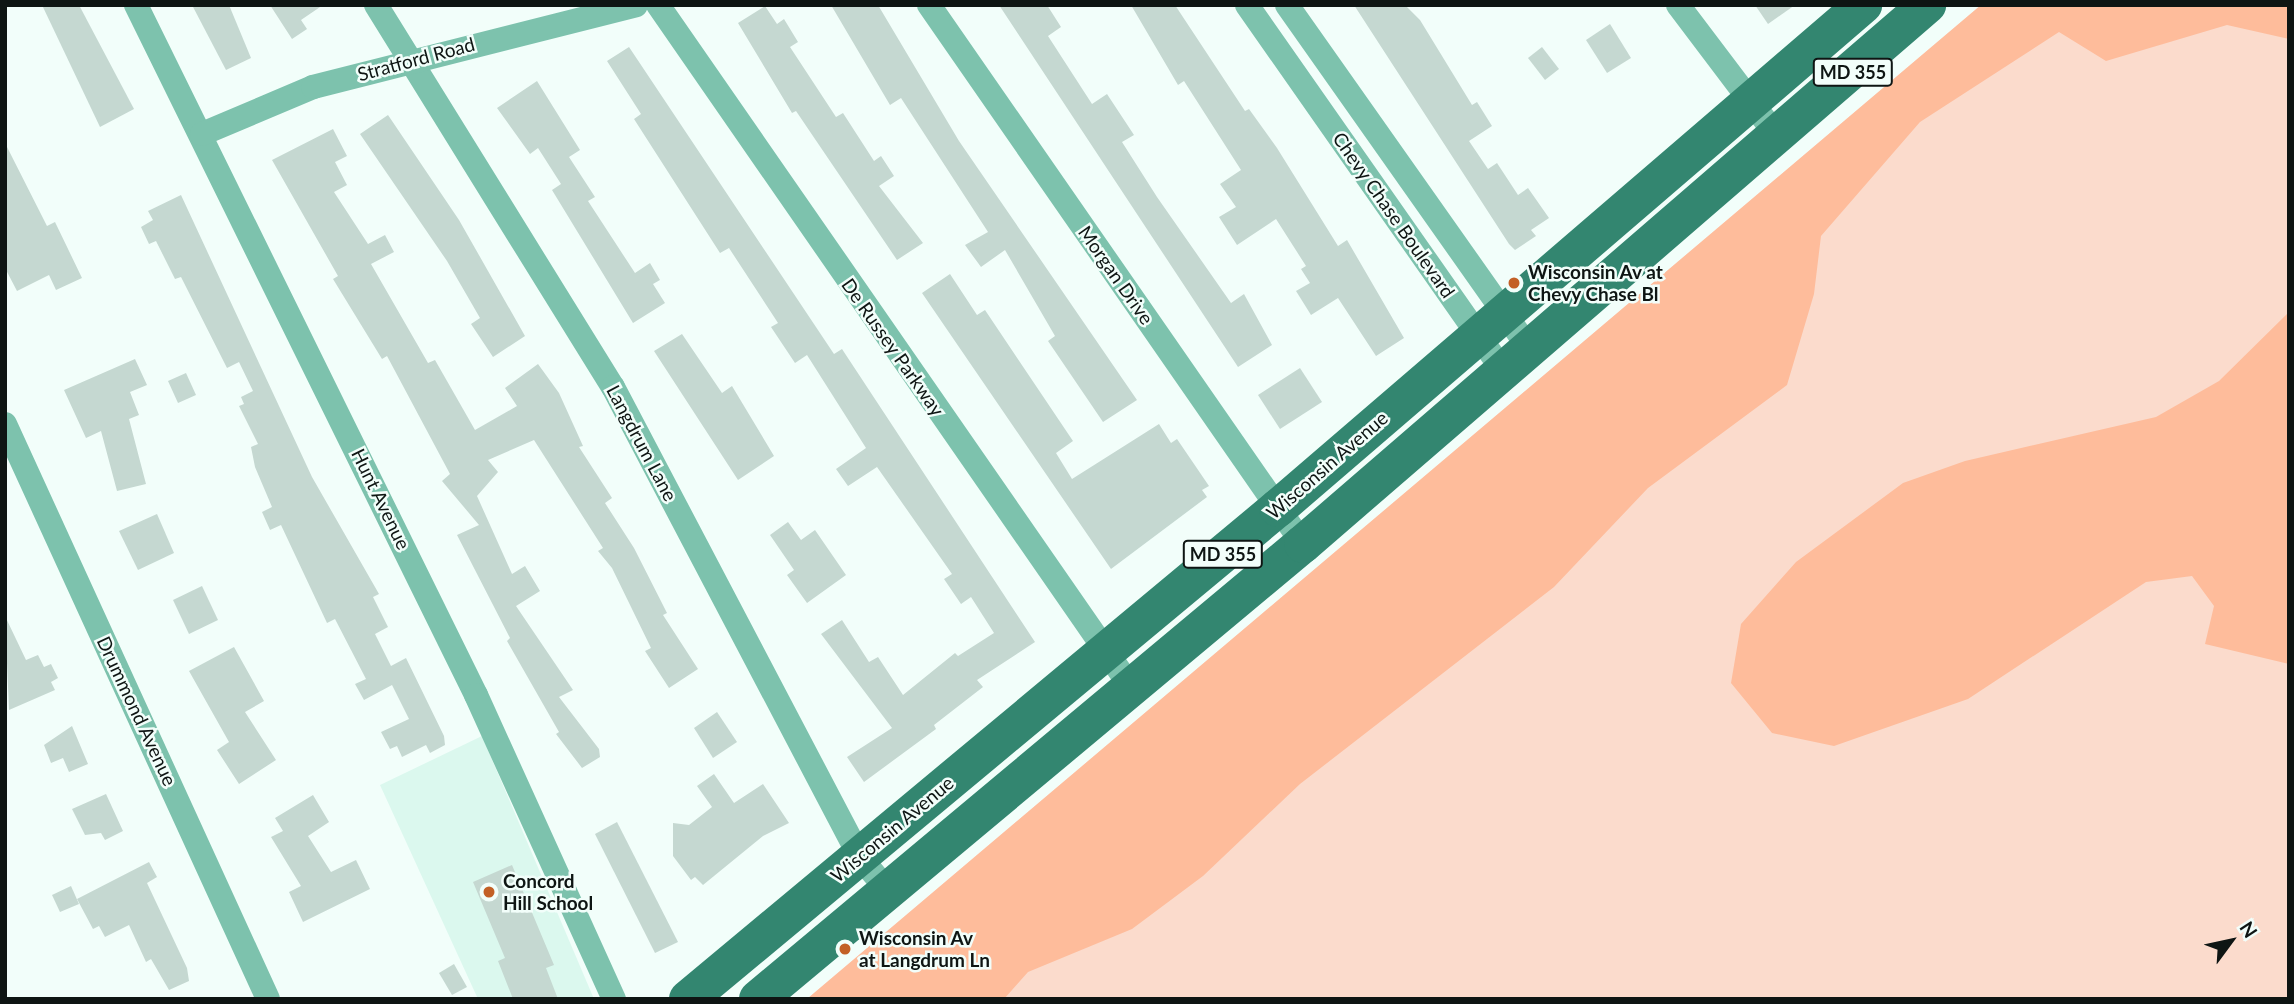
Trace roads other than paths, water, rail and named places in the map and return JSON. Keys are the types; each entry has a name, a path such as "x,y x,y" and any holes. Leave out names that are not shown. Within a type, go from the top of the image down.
{"main road":[{"name":"Wisconsin Avenue","path":"688,999 1278,508 1863,5"},
{"name":"MD 355","path":"758,999 1303,544 1778,137 1927,5"}],"street":[{"name":"Hunt Avenue","path":"136,5 202,134 476,695 614,999"},
{"name":"Langdrum Lane","path":"376,5 613,387 860,857 888,891"},
{"name":"Stratford Road","path":"202,134 285,96 410,59 636,5"},
{"name":"De Russey Parkway","path":"658,5 1131,687"},
{"name":"Morgan Drive","path":"929,5 1303,544"},
{"name":"Chevy Chase Boulevard","path":"1247,5 1284,59 1517,360"},
{"name":"Chevy Chase Boulevard","path":"1286,5 1491,324 1517,360"},
{"path":"1678,5 1778,137"},
{"path":"1284,59 1311,41"},
{"name":"Drummond Avenue","path":"5,424 268,999"}],"place":[{"name":"Wisconsin Av at Chevy Chase Bl","path":"1514,283"},
{"name":"Concord Hill School","path":"489,892"},
{"name":"Wisconsin Av at Langdrum Ln","path":"845,949"}]}
